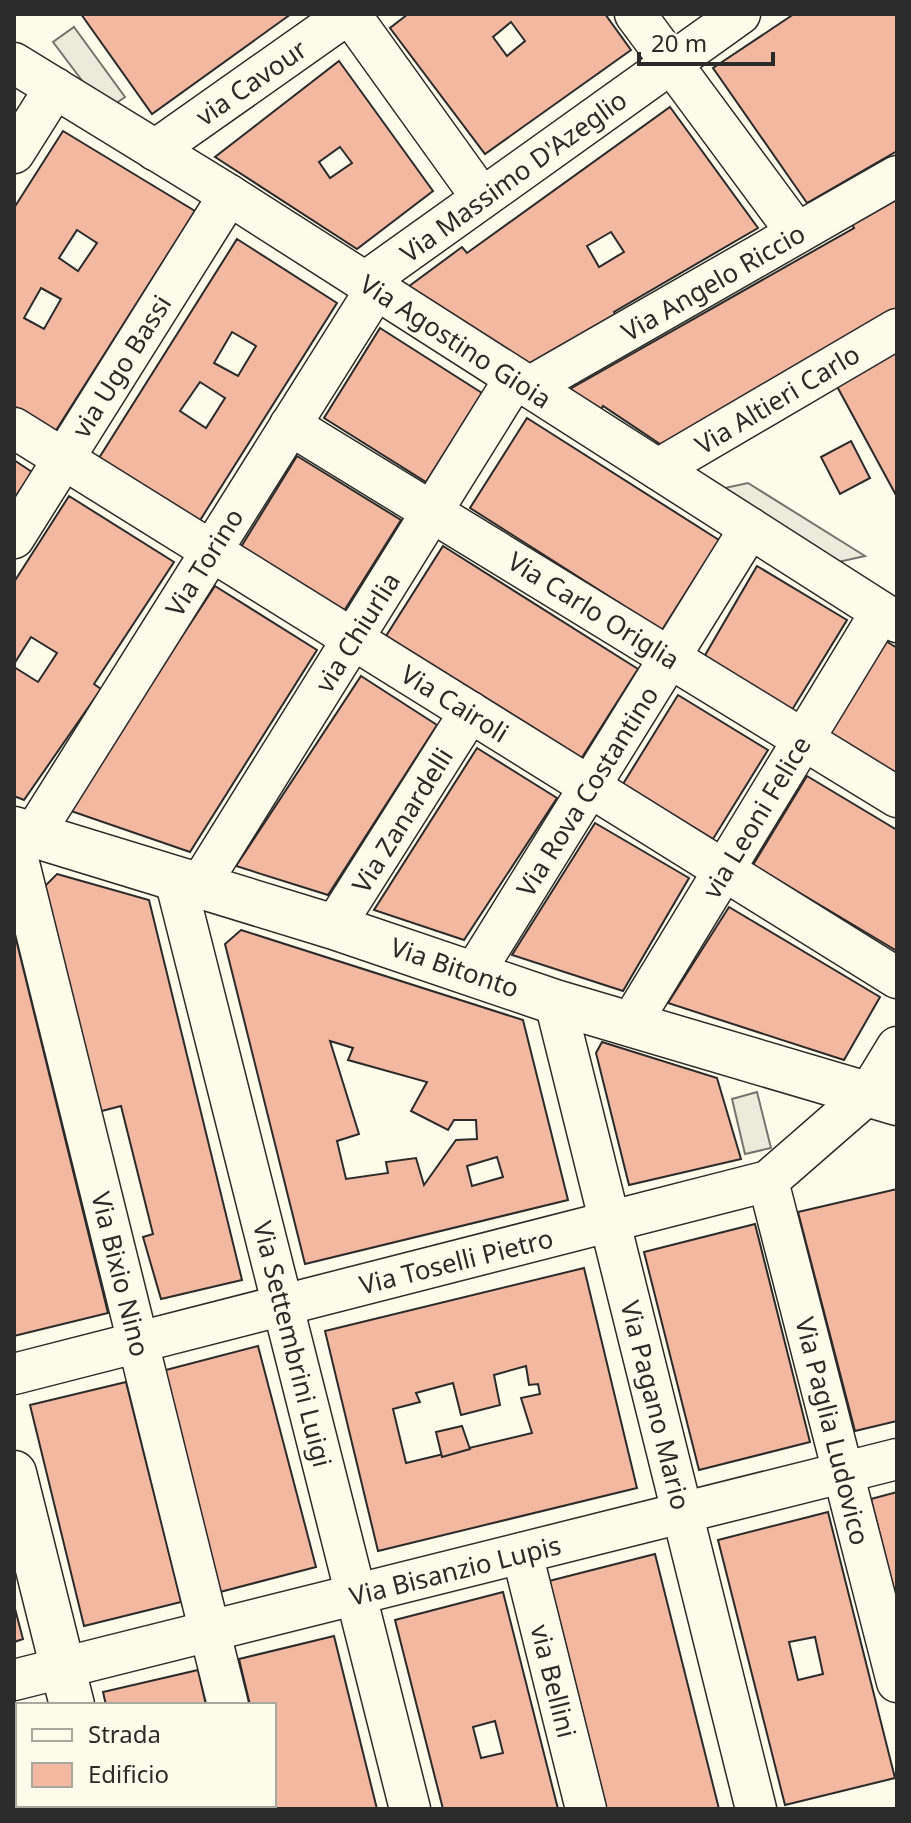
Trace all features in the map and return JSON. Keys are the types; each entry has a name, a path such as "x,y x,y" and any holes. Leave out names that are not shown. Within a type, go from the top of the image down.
{"main road":[{"name":"Via Bitonto","path":"20,836 334,927 555,1002 883,1098"},
{"path":"14,1473 67,1686"}],"street":[{"name":"via Cavour","path":"155,150 349,14"},
{"path":"349,14 482,198"},
{"path":"635,14 797,233"},
{"name":"Via Massimo D'Azeglio","path":"370,286 482,198 740,14"},
{"name":"Via Agostino Gioia","path":"14,63 229,195 889,617"},
{"path":"14,153 55,88"},
{"name":"Via Angelo Riccio","path":"522,382 897,176"},
{"name":"via Ugo Bassi","path":"14,538 229,195"},
{"name":"Via Torino","path":"20,836 211,551 290,425 370,286"},
{"name":"Via Altieri Carlo","path":"658,469 897,329"},
{"name":"via Chiurlia","path":"187,883 353,639 433,510 522,382"},
{"name":"Via Carlo Origlia","path":"290,425 897,797"},
{"name":"Via Cairoli","path":"14,428 897,978"},
{"name":"Via Rova Costantino","path":"474,973 750,528"},
{"name":"via Leoni Felice","path":"631,1023 804,738 889,617"},
{"name":"Via Zanardelli","path":"334,927 470,712"},
{"name":"Via Bixio Nino","path":"20,836 138,1342 228,1703"},
{"name":"Via Settembrini Luigi","path":"187,883 283,1305 410,1809"},
{"name":"Via Pagano Mario","path":"555,1002 756,1809"},
{"name":"Via Toselli Pietro","path":"14,1374 768,1181 883,1098 897,1047"},
{"name":"Via Paglia Ludovico","path":"768,1181 897,1682"},
{"name":"Via Bisanzio Lupis","path":"14,1680 67,1686 210,1633 897,1459"},
{"name":"via Bellini","path":"522,1553 586,1809"}],"shaded area":[{"path":"74,27 125,97 105,111 53,42"},
{"path":"748,483 865,556 825,565 711,491"},
{"path":"757,1092 771,1148 745,1154 732,1099"}],"building":[{"path":"81,14 291,14 152,114"},
{"path":"408,14 605,14 631,50 485,154 390,28","holes":["511,22 525,41 507,56 493,37"]},
{"path":"794,14 897,14 897,151 807,203 713,68"},
{"path":"339,61 433,191 357,249 215,157","holes":["340,147 352,163 330,178 319,162"]},
{"path":"670,107 758,228 614,312 616,317 529,365 408,287 462,247 467,253","holes":["611,232 624,252 599,267 587,246"]},
{"path":"63,131 195,211 55,432 14,406 14,208","holes":["77,230 97,243 78,271 59,258","41,288 61,299 44,329 24,318"]},
{"path":"897,197 897,311 663,446 603,406 600,411 570,389 854,228 851,222"},
{"path":"237,239 337,303 199,522 99,458","holes":["232,332 256,346 238,376 214,363","200,382 225,398 206,428 180,411"]},
{"path":"380,328 482,393 426,482 324,418"},
{"path":"897,338 897,497 833,379"},
{"path":"527,418 719,540 662,630 470,508"},
{"path":"851,441 870,478 840,494 821,457"},
{"path":"297,456 401,520 344,611 241,547"},
{"path":"14,460 32,472 14,499"},
{"path":"69,496 174,562 94,684 101,689 24,800 14,796 14,667 38,682 57,653 31,637 14,664 14,582"},
{"path":"443,546 638,669 581,759 386,636"},
{"path":"757,566 847,620 792,710 704,657"},
{"path":"215,586 317,650 190,852 68,810"},
{"path":"886,641 897,648 897,778 828,735"},
{"path":"361,676 437,725 328,895 236,866"},
{"path":"678,695 768,750 713,839 623,784"},
{"path":"477,748 557,798 464,940 374,910"},
{"path":"807,776 897,830 897,951 753,865"},
{"path":"595,823 689,878 623,991 512,955"},
{"path":"57,874 149,900 242,1280 161,1299 143,1237 153,1234 121,1106 98,1112 44,887"},
{"path":"729,907 880,997 844,1060 668,1003"},
{"path":"241,930 523,1020 568,1200 305,1264 225,944","holes":["330,1041 353,1048 348,1060 427,1082 411,1111 448,1130 454,1120 476,1120 477,1139 456,1140 424,1185 416,1158 386,1162 388,1173 346,1179 337,1141 359,1134","497,1157 503,1177 472,1186 467,1166"]},
{"path":"14,931 108,1313 14,1336"},
{"path":"602,1042 717,1078 741,1159 629,1185 596,1053"},
{"path":"897,1189 897,1421 855,1431 798,1212"},
{"path":"755,1224 810,1442 699,1470 644,1252"},
{"path":"584,1268 637,1488 378,1551 325,1331","holes":["526,1366 529,1385 538,1384 540,1394 521,1398 532,1433 406,1463 393,1409 420,1402 416,1393 453,1383 461,1415 500,1405 494,1375"]},
{"path":"258,1346 316,1567 220,1592 162,1371"},
{"path":"126,1382 181,1602 84,1626 30,1405"},
{"path":"462,1426 470,1449 442,1457 436,1432"},
{"path":"897,1492 897,1602 871,1499"},
{"path":"828,1512 895,1778 785,1805 718,1540","holes":["815,1637 823,1674 798,1680 789,1642"]},
{"path":"655,1554 719,1809 606,1809 549,1581"},
{"path":"503,1592 558,1809 443,1809 395,1620","holes":["495,1721 503,1753 481,1758 473,1727"]},
{"path":"14,1605 23,1639 14,1642"},
{"path":"334,1636 377,1809 275,1809 276,1703 250,1703 239,1659"},
{"path":"198,1670 206,1703 106,1703 103,1692"},
{"path":"14,1715 16,1807 66,1809 14,1809"},
{"path":"130,1807 237,1809 130,1809"}]}
